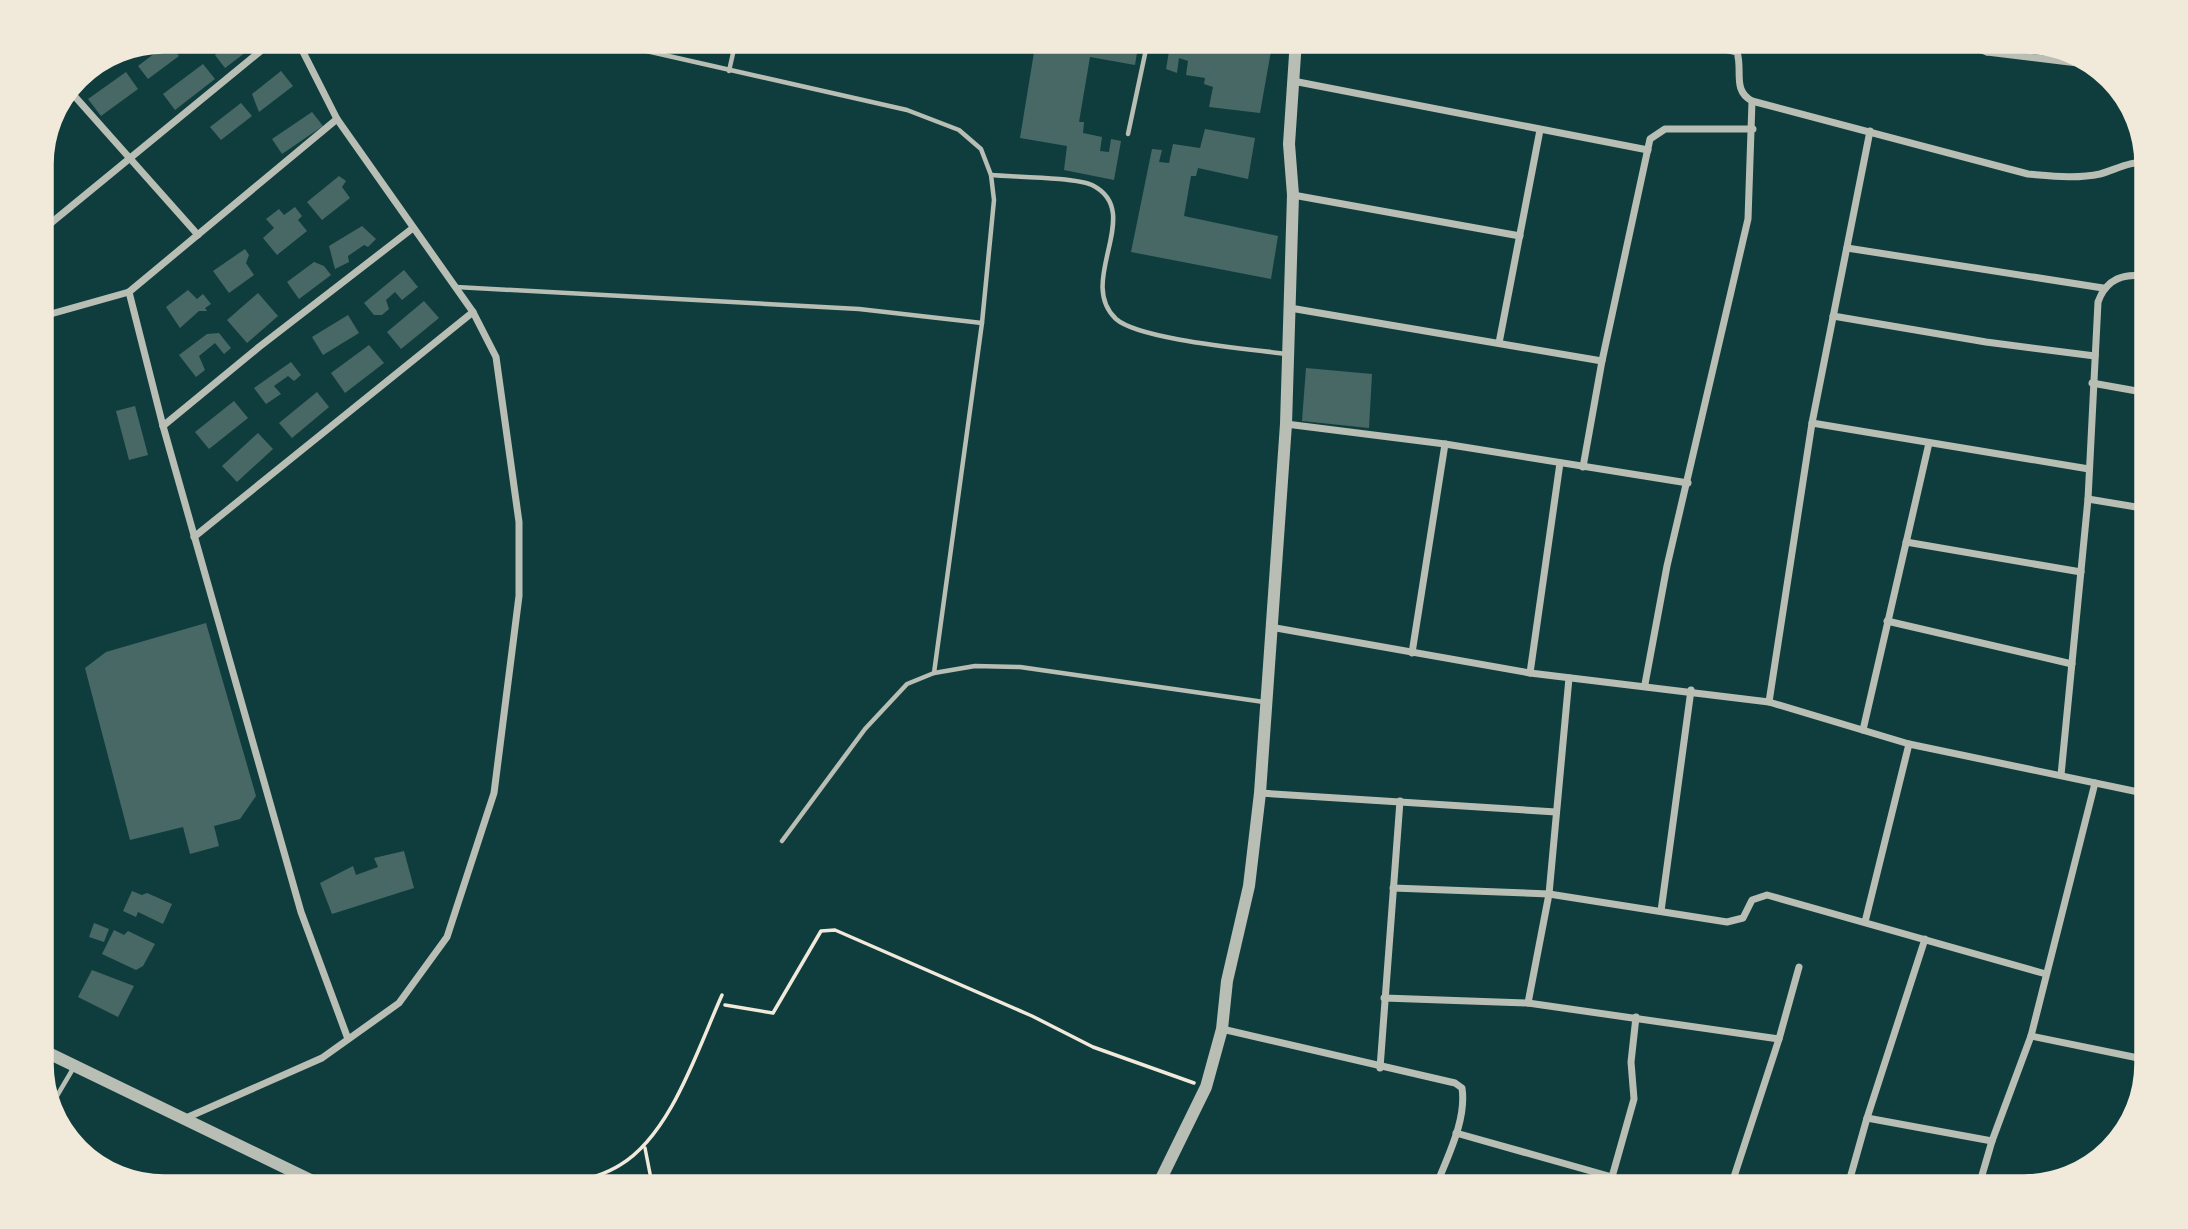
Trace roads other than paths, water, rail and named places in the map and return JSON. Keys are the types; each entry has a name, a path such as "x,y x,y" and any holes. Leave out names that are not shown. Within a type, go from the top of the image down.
{"street":[{"path":"53,221 259,52"},
{"path":"184,1120 322,1058 399,1003 447,937 494,793 519,596 519,522 496,356 455,286 337,119 303,52"},
{"path":"1162,1176 1206,1087 1222,1029 1227,981 1249,886 1260,793 1269,627 1286,424 1293,195 1289,144 1295,52"},
{"path":"1737,52 1741,64 1738,85 1742,95 1752,102 2028,174 2069,177 2099,174 2135,163"},
{"path":"1987,52 2067,62"},
{"path":"1292,81 1648,150"},
{"path":"76,96 198,235"},
{"path":"1645,684 1667,566 1748,219 1752,102"},
{"path":"53,313 129,292 337,119"},
{"path":"1583,467 1602,361 1650,139 1665,129 1753,129"},
{"path":"1499,343 1540,130"},
{"path":"1769,702 1812,423 1870,131"},
{"path":"1293,195 1520,236"},
{"path":"163,426 258,347 414,228"},
{"path":"1847,248 2103,288 2127,275 2135,276"},
{"path":"2061,775 2088,499 2098,302 2103,288"},
{"path":"129,292 163,426 301,912 348,1039"},
{"path":"1290,308 1602,361"},
{"path":"194,537 473,313"},
{"path":"1833,316 1986,342 2095,356"},
{"path":"2092,383 2135,391"},
{"path":"1812,423 2089,469"},
{"path":"1286,424 1445,444 1688,483"},
{"path":"1863,730 1929,443"},
{"path":"1412,653 1445,444"},
{"path":"1530,673 1560,463"},
{"path":"2088,499 2135,507"},
{"path":"1906,542 2081,572"},
{"path":"1887,621 2072,664"},
{"path":"1269,627 1530,673 1645,684 1769,702 1909,744 2136,791"},
{"path":"1528,1003 1549,894 1569,678"},
{"path":"1661,911 1691,690"},
{"path":"1865,922 1883,861 1909,744"},
{"path":"1982,1176 2031,1036 2095,783"},
{"path":"1260,793 1556,812"},
{"path":"1380,1068 1400,801"},
{"path":"1393,888 1549,894 1727,922 1743,918 1752,900 1767,895 2046,974"},
{"path":"1851,1176 1925,939"},
{"path":"1734,1176 1779,1039 1799,967"},
{"path":"1384,998 1528,1003 1779,1039"},
{"path":"1612,1176 1634,1099 1631,1062 1636,1017"},
{"path":"1222,1029 1380,1068 1455,1083 1462,1088 1464,1099 1456,1133 1440,1176"},
{"path":"2031,1036 2136,1058"},
{"path":"53,1056 302,1176"},
{"path":"1867,1118 1992,1141"},
{"path":"1456,1133 1608,1176"}],"lane":[{"path":"649,52 907,110 960,130 981,149 991,175 994,200 982,323 934,673"},
{"path":"729,71 733,52"},
{"path":"1128,134 1145,52"},
{"path":"991,175 1089,184 1107,195 1115,209 1102,272 1103,302 1117,320 1140,331 1288,354"},
{"path":"455,286 859,309 982,323"},
{"path":"782,841 865,729 907,684 934,673 975,666 1020,667 1265,702"},
{"path":"57,1096 74,1066"}]}
